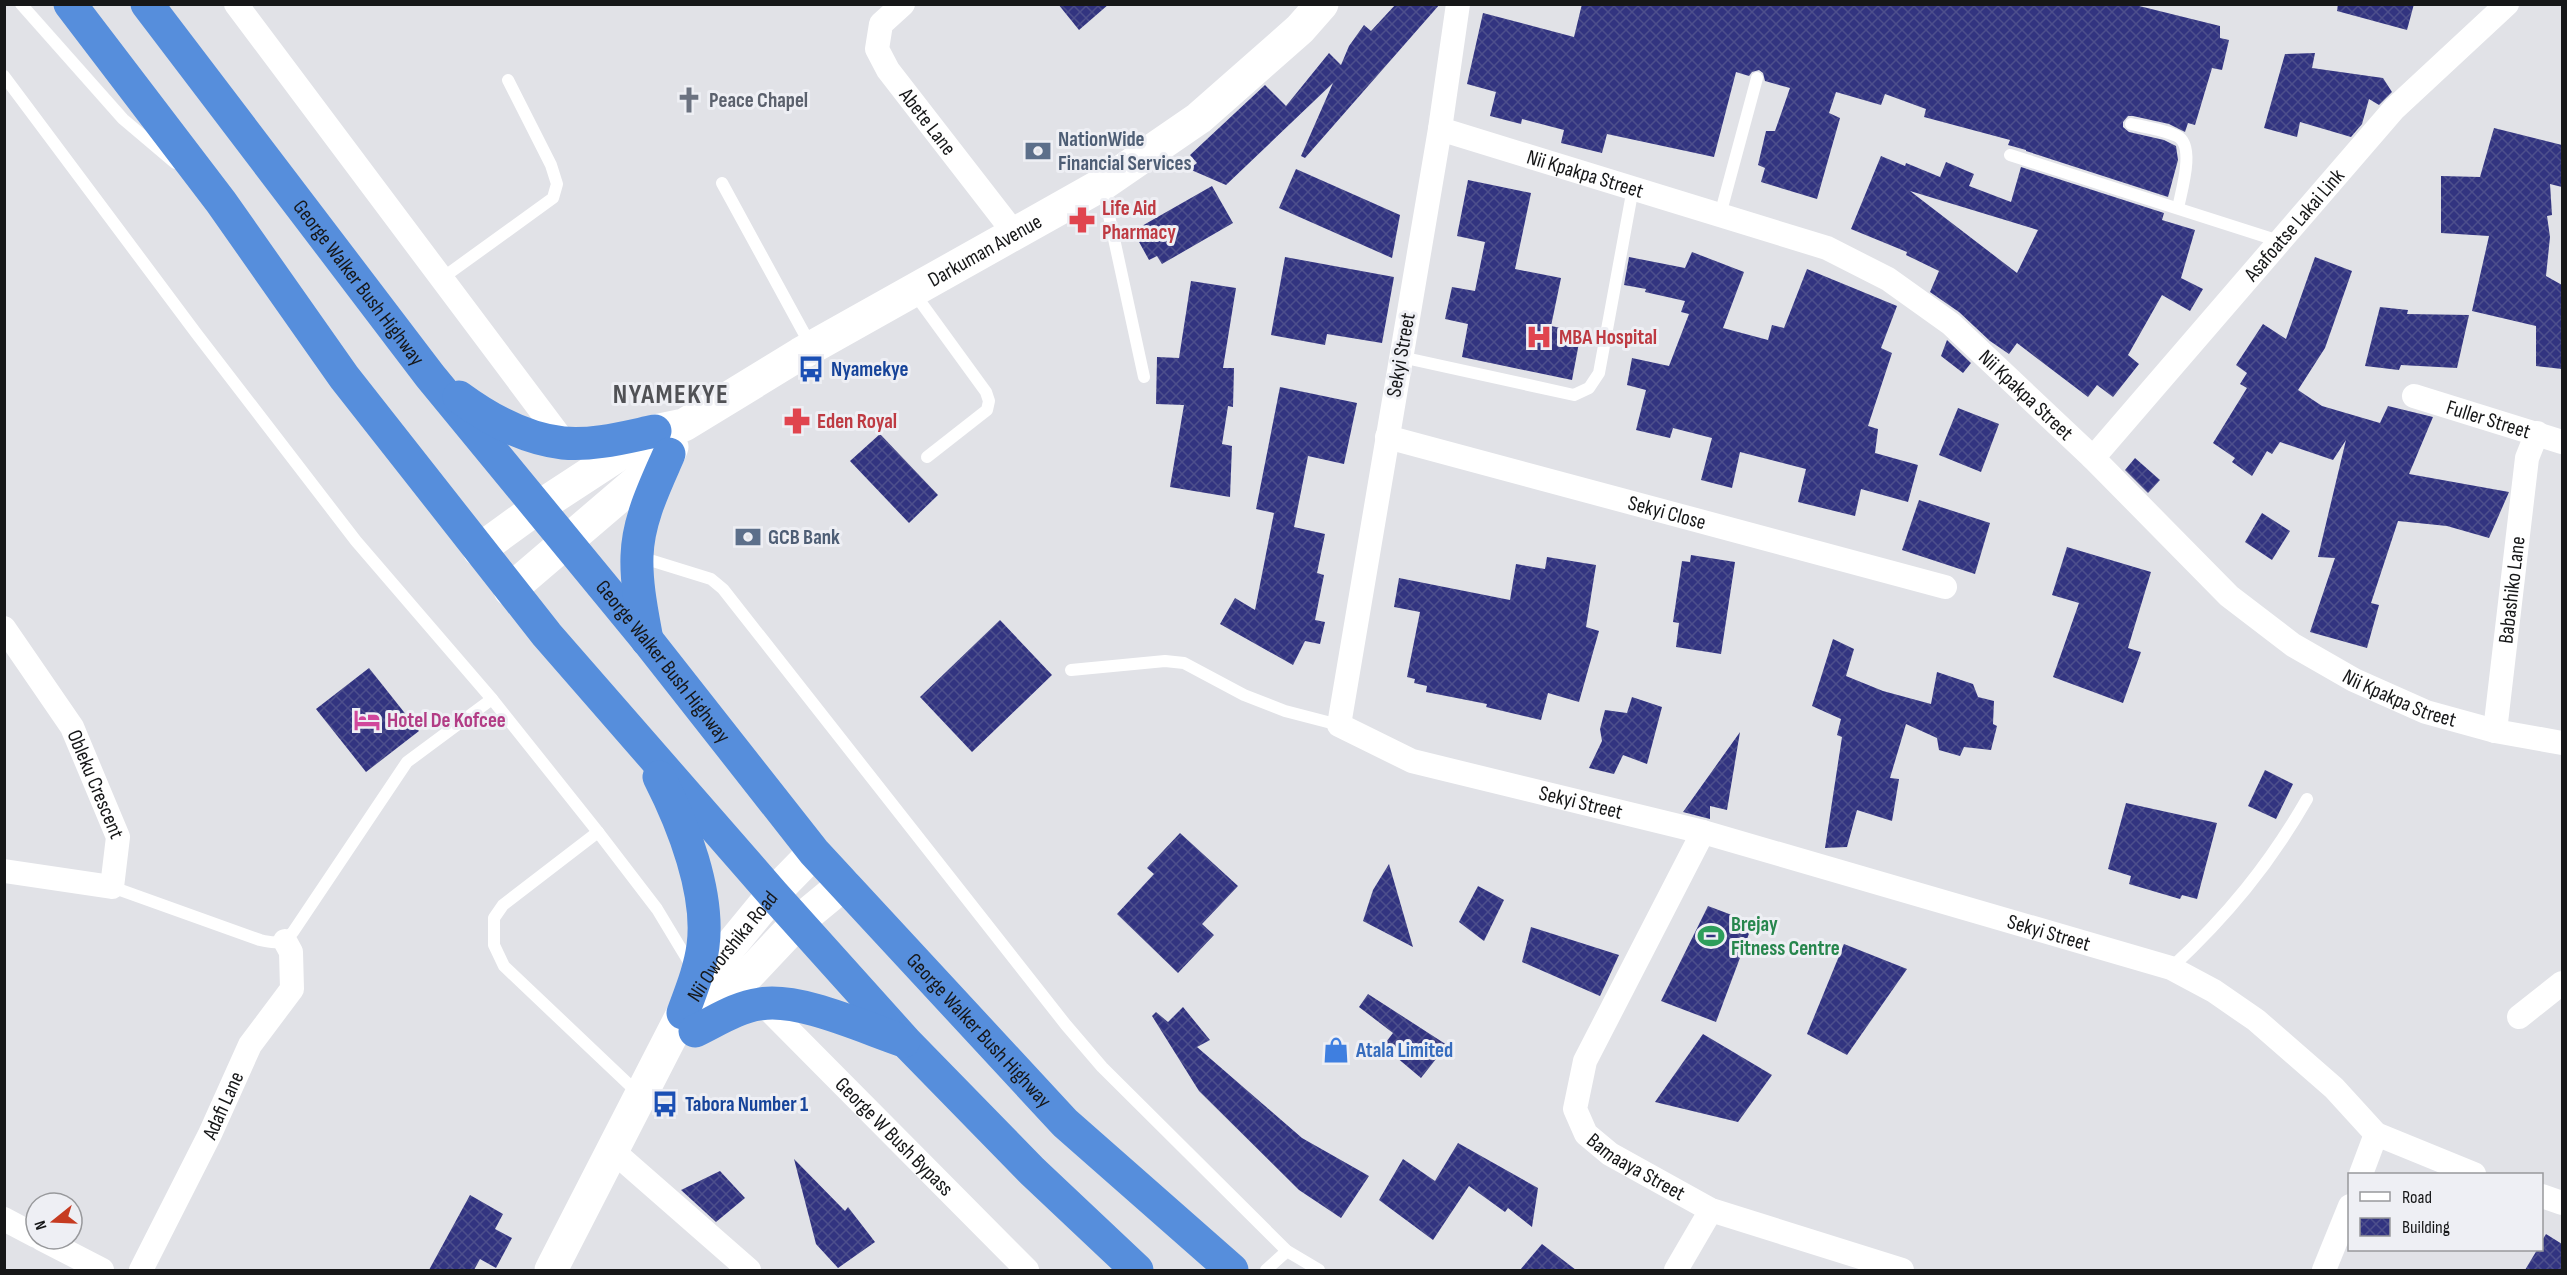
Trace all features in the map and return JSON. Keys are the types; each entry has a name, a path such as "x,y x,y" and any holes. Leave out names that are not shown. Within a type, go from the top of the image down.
{"highway":[{"path":"69,4 220,202 344,377 510,590 773,894 906,1042 1032,1172 1137,1270"},
{"name":"George Walker Bush Highway","path":"147,4 430,376 648,641 814,852 1065,1123 1232,1270"},
{"path":"430,376 482,414 539,439 565,443 592,443 669,437 641,525 637,556 639,597 648,641"},
{"path":"642,743 667,792 687,845 699,886 703,914 703,945 689,1022 762,1003 802,1006 906,1042"}],"street":[{"path":"236,4 565,443"},
{"name":"Abete Lane","path":"903,4 881,24 877,49 888,70 1015,234"},
{"name":"Darkuman Avenue","path":"479,550 577,481 669,437 812,347 1102,184 1199,118 1300,29 1322,4"},
{"name":"Sekyi Street","path":"1458,4 1440,129 1339,725 1412,761 1703,832 2171,968 2214,991 2256,1020 2334,1088 2376,1134 2472,1173"},
{"name":"Asafoatse Lakai Link","path":"2092,458 2394,109 2507,4"},
{"name":"Nii Kpakpa Street","path":"1440,129 1827,248 1888,279 1951,324 2092,458 2229,596 2293,645 2354,680 2426,712 2495,731 2562,743"},
{"name":"Fuller Street","path":"2414,396 2533,441 2562,442"},
{"name":"Sekyi Close","path":"1387,436 1945,586"},
{"name":"Darkuman Avenue","path":"510,590 601,512 669,437"},
{"name":"Babashiko Lane","path":"2495,731 2527,458 2533,441"},
{"name":"Obleku Crescent","path":"4,628 72,727 118,837 112,887"},
{"name":"Bamaaya Street","path":"1703,832 1585,1061 1575,1109 1586,1134 1610,1154 1711,1210 1902,1270"},
{"name":"Nii Oworshika Road","path":"689,1022 714,966 773,894 814,852"},
{"path":"4,872 61,878 112,887"},
{"name":"Nii Oworshika Road","path":"551,1270 640,1095 665,1053 689,1022 798,922 844,884"},
{"name":"Adafi Lane","path":"141,1270 210,1134 250,1046 292,989 291,952 285,941"},
{"path":"2519,1017 2562,983"},
{"name":"George W Bush Bypass","path":"762,1003 1027,1270"},
{"path":"2361,1173 2376,1134"},
{"path":"612,1150 749,1270"},
{"path":"2543,1197 2562,1203"},
{"path":"2324,1270 2348,1209"},
{"path":"1676,1270 1711,1210"},
{"path":"4,1219 24,1230"},
{"path":"65,1251 102,1270"}],"lane":[{"path":"21,4 123,119 220,202"},
{"path":"4,75 196,333 356,541 492,699 598,832 657,909 697,975"},
{"path":"1720,215 1757,78"},
{"path":"441,279 553,198 557,184 551,165 508,80"},
{"path":"2131,124 2179,136 2185,143 2188,152 2178,208"},
{"path":"2010,155 2279,241"},
{"path":"722,183 812,347"},
{"path":"1102,184 1144,377"},
{"path":"1401,357 1574,395 1589,388 1599,373 1633,188"},
{"path":"913,292 986,392 989,401 987,410 927,458"},
{"path":"637,556 711,579 729,597 1102,1067 1287,1251 1319,1270"},
{"path":"1071,670 1165,661 1184,663 1245,695 1285,711 1339,725"},
{"path":"112,887 260,940 276,944 285,941 407,762 492,699"},
{"path":"2171,968 2203,938 2247,889 2286,836 2307,799"},
{"path":"598,832 503,905 494,918 495,945 504,966 640,1095"},
{"path":"1266,1270 1287,1251"}],"building":[{"path":"1058,4 1109,4 1079,30"},
{"path":"1396,4 1440,4 1305,158 1301,156 1333,83 1226,185 1189,169 1197,163 1190,155 1265,85 1286,106 1329,53 1341,65 1349,46 1364,25 1371,31"},
{"path":"1582,4 2131,4 2220,26 2220,38 2229,40 2222,70 2212,68 2195,125 2188,123 2185,132 2169,124 2133,116 2128,116 2123,122 2123,127 2129,132 2164,140 2176,146 2178,160 2168,197 2008,145 2010,140 1924,117 1926,109 1885,94 1881,105 1836,92 1829,113 1840,118 1817,199 1761,182 1765,168 1758,165 1766,131 1775,131 1790,88 1765,81 1763,73 1759,70 1752,72 1749,76 1736,72 1714,157 1607,134 1602,153 1561,143 1564,130 1522,119 1521,124 1490,116 1496,92 1467,84 1483,13 1574,37"},
{"path":"2338,4 2414,4 2407,30 2337,11"},
{"path":"2315,53 2312,68 2383,78 2392,92 2379,105 2369,99 2362,124 2351,137 2300,122 2297,137 2264,128 2285,54"},
{"path":"2494,128 2562,145 2562,187 2550,184 2552,215 2547,216 2550,237 2546,276 2562,285 2562,369 2536,366 2536,326 2472,311 2489,236 2441,233 2441,176 2480,177"},
{"path":"1881,156 1940,177 1946,162 1974,174 1969,186 2011,202 2021,167 2164,213 2162,220 2195,230 2181,278 2203,289 2190,311 2162,295 2128,355 2139,364 2113,397 2097,385 2088,397 2017,343 2009,354 1990,341 1959,312 1930,292 1939,271 1906,255 1907,252 1851,229","holes":["1910,191 2038,230 2017,273"]},
{"path":"1296,169 1400,215 1392,258 1279,208"},
{"path":"1468,180 1531,193 1515,269 1561,278 1551,326 1581,332 1572,380 1462,357 1468,324 1445,319 1452,287 1475,291 1485,242 1457,236"},
{"path":"1212,186 1233,223 1162,264 1157,256 1149,260 1133,231"},
{"path":"1692,252 1744,272 1723,328 1768,340 1772,325 1784,328 1807,269 1897,306 1881,348 1892,353 1868,426 1878,429 1875,453 1918,465 1908,502 1861,489 1855,516 1798,502 1806,469 1740,452 1732,488 1701,480 1712,438 1673,428 1670,438 1636,430 1646,390 1627,385 1632,358 1669,366 1689,314 1681,312 1685,301 1624,285 1629,257 1685,268"},
{"path":"1285,257 1394,277 1382,343 1327,334 1325,345 1271,335"},
{"path":"2315,257 2352,271 2325,348 2298,390 2322,406 2380,423 2388,406 2433,417 2409,474 2509,492 2489,538 2447,526 2398,521 2371,603 2379,605 2367,648 2310,632 2335,558 2318,557 2346,440 2333,460 2280,442 2272,454 2267,451 2252,476 2232,462 2235,458 2213,443 2247,388 2240,384 2247,373 2236,365 2263,324 2286,339"},
{"path":"1191,281 1236,288 1223,368 1234,368 1233,407 1228,406 1222,444 1232,446 1230,497 1170,487 1184,405 1156,404 1157,357 1179,358"},
{"path":"2380,307 2408,310 2407,314 2469,315 2457,368 2401,365 2399,370 2365,366"},
{"path":"1947,340 1971,363 1963,373 1941,356"},
{"path":"1280,387 1357,403 1344,464 1308,456 1294,527 1325,534 1317,573 1324,575 1315,620 1325,622 1320,644 1305,641 1293,665 1220,624 1235,598 1255,610 1274,513 1256,509"},
{"path":"1958,408 1999,424 1981,472 1939,455"},
{"path":"880,434 938,495 909,523 850,461"},
{"path":"2135,458 2160,480 2148,493 2125,470"},
{"path":"1919,500 1990,523 1975,574 1902,550"},
{"path":"2262,513 2290,531 2272,560 2245,542"},
{"path":"2067,547 2151,572 2128,648 2141,652 2123,703 2053,677 2079,603 2052,595"},
{"path":"1691,555 1735,562 1721,654 1676,647 1679,623 1673,622 1682,561 1690,562"},
{"path":"1547,557 1596,565 1586,627 1599,631 1579,702 1548,693 1541,720 1486,707 1487,704 1426,692 1427,686 1414,683 1415,679 1407,677 1420,612 1394,607 1399,578 1510,600 1516,564 1545,569"},
{"path":"1000,620 1052,675 972,752 920,697"},
{"path":"1833,639 1854,649 1846,676 1883,691 1931,704 1937,672 1973,684 1978,697 1994,701 1993,724 1997,726 1991,750 1964,747 1960,756 1939,750 1937,738 1906,724 1890,778 1899,779 1892,821 1857,810 1847,847 1825,848 1842,737 1837,735 1841,719 1812,706"},
{"name":"Hotel De Kofcee","path":"369,668 419,731 366,772 316,709"},
{"path":"1632,697 1662,707 1647,764 1623,755 1614,774 1589,768 1602,741 1600,729 1605,710 1627,713"},
{"path":"1740,732 1727,810 1710,806 1710,819 1683,812"},
{"path":"2265,770 2293,784 2276,819 2248,806"},
{"path":"2126,803 2217,823 2197,899 2182,895 2180,899 2129,884 2131,876 2108,869"},
{"path":"1180,833 1238,886 1202,924 1214,935 1178,973 1117,914 1154,874 1147,868"},
{"path":"1389,864 1413,947 1363,921 1373,890"},
{"path":"1478,886 1504,900 1484,941 1459,922"},
{"path":"1708,906 1753,923 1716,1022 1661,1001"},
{"path":"1531,927 1619,955 1600,996 1522,962"},
{"path":"1844,944 1907,969 1847,1055 1807,1034"},
{"path":"1368,994 1447,1045 1421,1078 1383,1046 1393,1033 1359,1007"},
{"path":"1183,1007 1210,1040 1197,1047 1302,1138 1369,1176 1341,1218 1299,1190 1199,1091 1152,1016 1156,1012 1168,1022"},
{"path":"1703,1034 1772,1075 1738,1122 1655,1102"},
{"path":"1458,1143 1538,1188 1532,1227 1508,1208 1505,1212 1469,1186 1433,1240 1379,1200 1403,1159 1435,1181"},
{"path":"794,1159 845,1211 848,1207 875,1242 838,1268 816,1244"},
{"path":"720,1171 745,1198 716,1222 681,1190"},
{"path":"470,1195 503,1214 495,1229 512,1238 496,1268 480,1259 474,1270 429,1270"},
{"path":"2546,1234 2562,1244 2562,1270 2525,1270 2536,1251 2543,1251 2543,1239"},
{"path":"1542,1244 1576,1270 1520,1270"}],"place":[{"name":"Peace Chapel","path":"689,100"},
{"name":"NationWide Financial Services","path":"1038,151"},
{"name":"Life Aid Pharmacy","path":"1082,220"},
{"name":"MBA Hospital","path":"1539,337"},
{"name":"Nyamekye","path":"811,369"},
{"name":"Eden Royal","path":"797,421"},
{"name":"GCB Bank","path":"748,537"},
{"name":"Hotel De Kofcee","path":"367,720"},
{"name":"Brejay Fitness Centre","path":"1711,936"},
{"name":"Atala Limited","path":"1336,1050"},
{"name":"Tabora Number 1","path":"665,1104"}],"district":[{"name":"NYAMEKYE","path":"671,395"}]}
